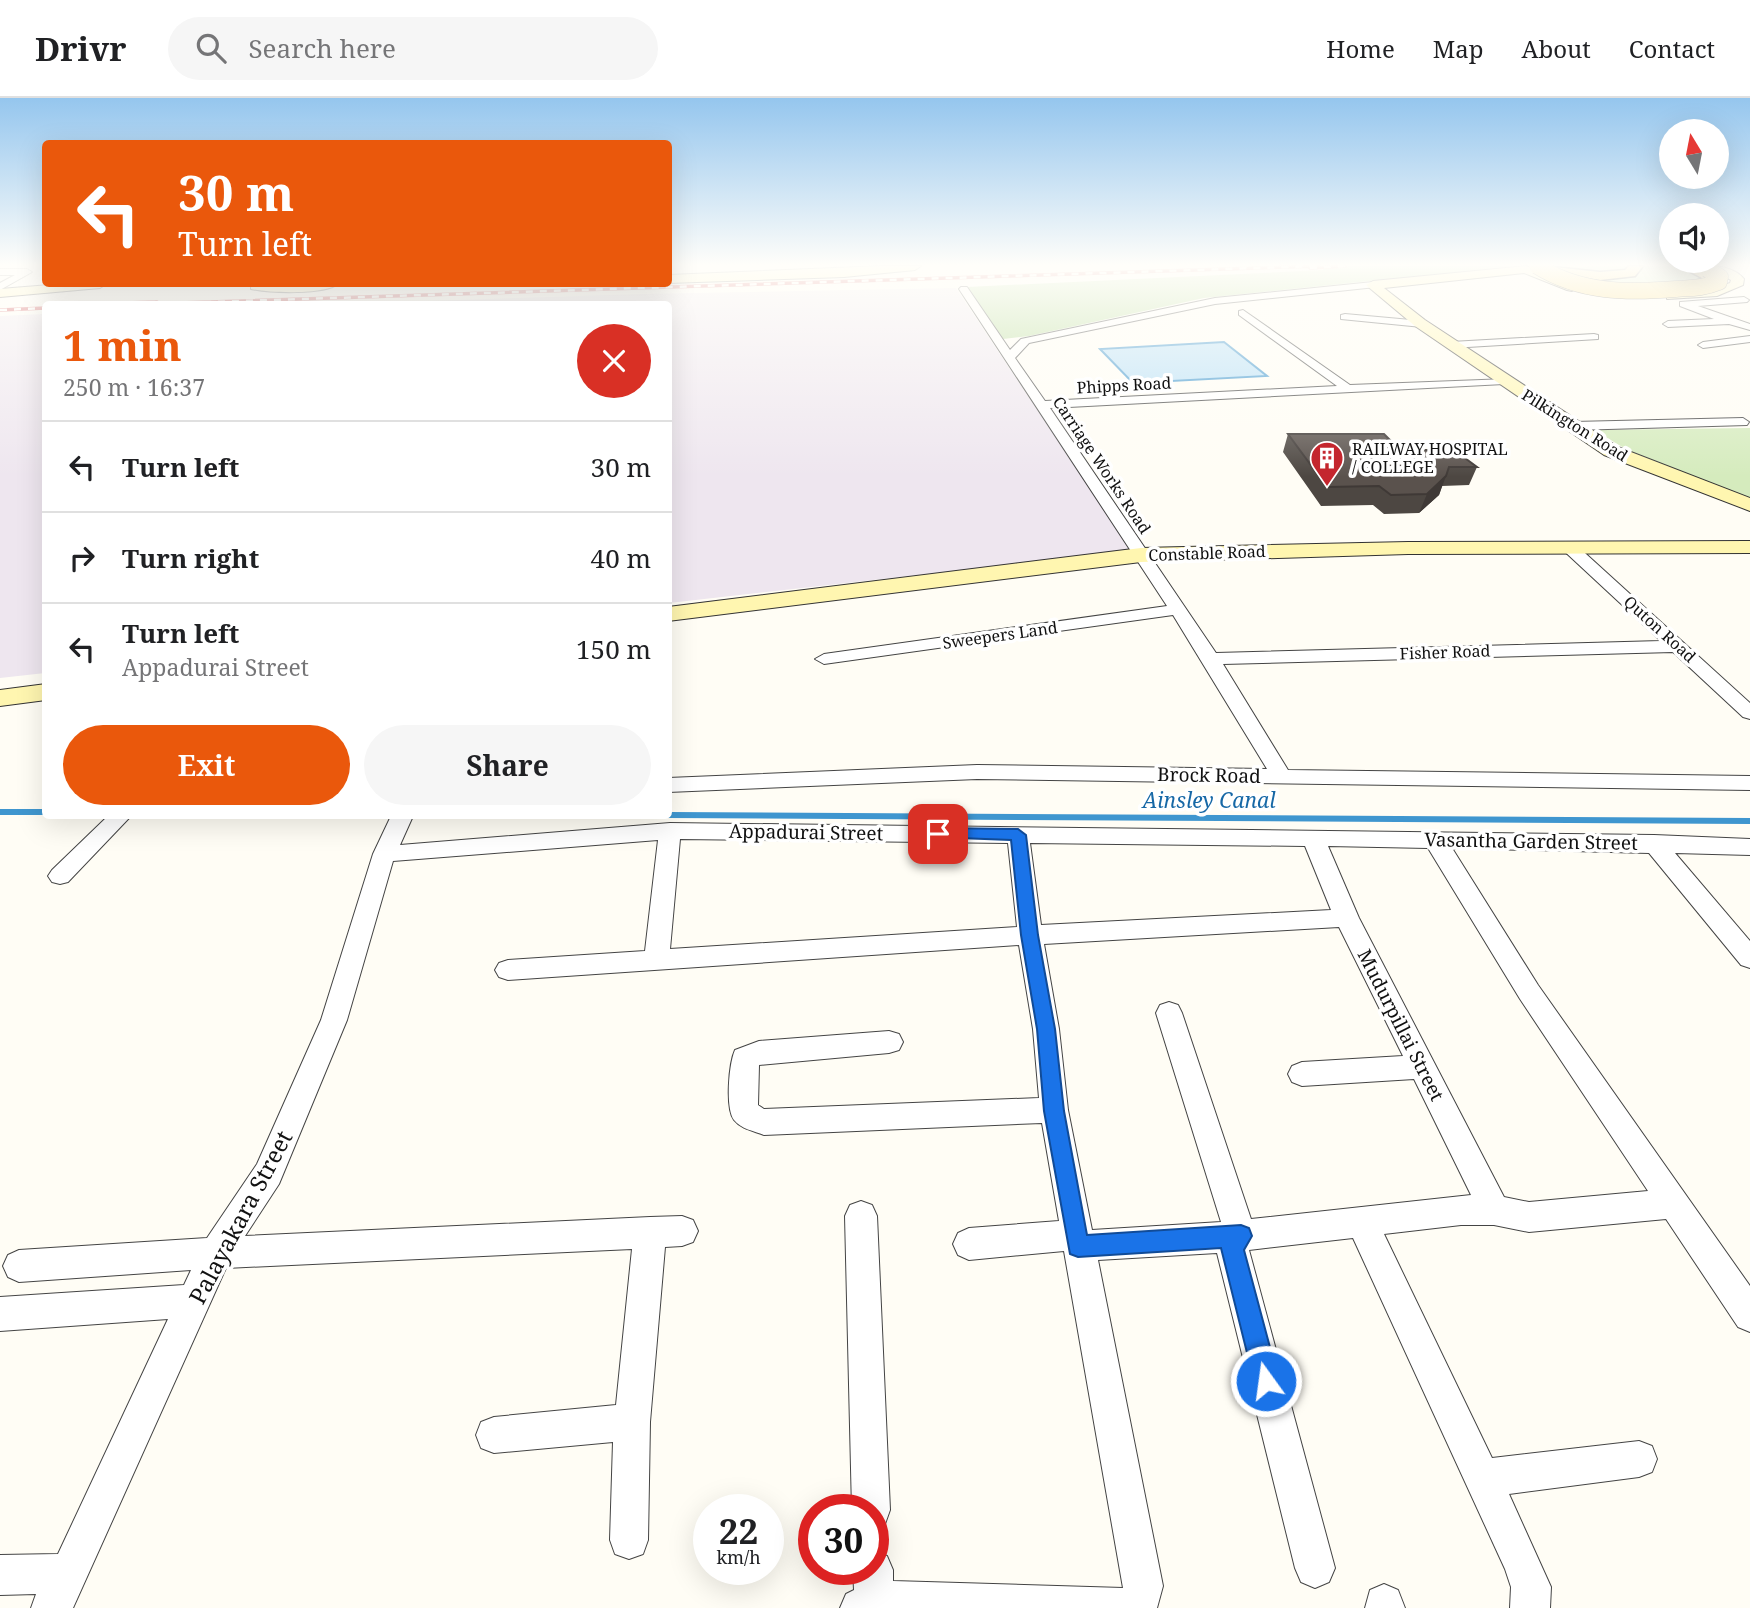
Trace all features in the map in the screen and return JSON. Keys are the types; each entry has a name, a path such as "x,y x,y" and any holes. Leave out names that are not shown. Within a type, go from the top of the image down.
{"street":[{"name":"Carriage Works Road","path":"995,336 1141,555"},
{"path":"1009,358 1024,341 1045,336"},
{"path":"1276,336 1345,386"},
{"name":"Pilkington Road","path":"1439,336 1611,451 1750,505"},
{"path":"1451,345 1594,337"},
{"path":"1703,345 1750,340"},
{"name":"Phipps Road","path":"1039,403 1502,379"},
{"name":"Phipps Road","path":"1039,403 1502,379"},
{"path":"1573,426 1743,422"},
{"name":"Quton Road","path":"1569,547 1750,713"},
{"name":"Constable Road","path":"672,614 1141,555 1282,550 1750,547"},
{"path":"1141,555 1210,659 1281,776"},
{"name":"Sweepers Land","path":"824,659 1176,610"},
{"name":"Fisher Road","path":"1210,659 1680,646"},
{"path":"0,698 42,693"},
{"name":"Brock Road","path":"672,785 978,772 1561,783 1750,783"},
{"path":"60,876 117,819"},
{"name":"Palayakara Street","path":"51,1608 216,1254 268,1174 334,1020 384,853 401,819"},
{"path":"657,958 670,831"},
{"name":"Appadurai Street","path":"384,853 670,831 1312,838"},
{"path":"869,1593 949,1605 1129,1608 1139,1603 1143,1587 1054,1111 1046,1029 1030,935 1018,835"},
{"name":"Vasantha Garden Street","path":"1312,838 1750,847"},
{"name":"Mudurpillai Street","path":"1312,838 1347,918 1494,1210"},
{"path":"1435,840 1529,992 1750,1315"},
{"path":"1654,843 1750,958"},
{"path":"508,970 657,958 1347,918"},
{"path":"1169,1013 1241,1236"},
{"path":"889,1042 759,1052 746,1058 743,1110 750,1118 764,1122 1054,1111"},
{"path":"1301,1074 1422,1067"},
{"path":"969,1244 1241,1236 1363,1224 1461,1210 1494,1210 1529,1217 1672,1204"},
{"path":"861,1216 870,1494"},
{"path":"1363,1224 1484,1478 1531,1587 1530,1608"},
{"path":"19,1266 666,1232 632,1422 629,1540"},
{"path":"1241,1236 1232,1247 1315,1568"},
{"path":"0,1314 194,1301"},
{"path":"494,1435 632,1422"},
{"path":"1484,1478 1639,1459"},
{"path":"0,1575 69,1574"}],"shaded area":[{"path":"0,336 42,336 42,673 0,678"},
{"path":"672,336 988,336 1131,551 672,603"}],"green space":[{"path":"1750,428 1750,501 1634,454 1594,430"}],"water":[{"path":"1224,342 1267,376 1133,383 1100,349"}],"building":[{"path":"1288,434 1384,434 1400,450 1454,450 1477,467 1449,467 1446,476 1427,494 1391,495 1379,486 1327,487"}],"waterway":[{"name":"Ainsley Canal","path":"0,812 42,812"},
{"name":"Ainsley Canal","path":"672,815 1750,821"}],"place":[{"name":"RAILWAY HOSPITAL / COLLEGE","path":"1327,488"}],"route":[{"path":"938,834 1018,835 1030,935 1046,1029 1054,1111 1078,1246 1241,1236 1232,1247 1266,1381"}]}
